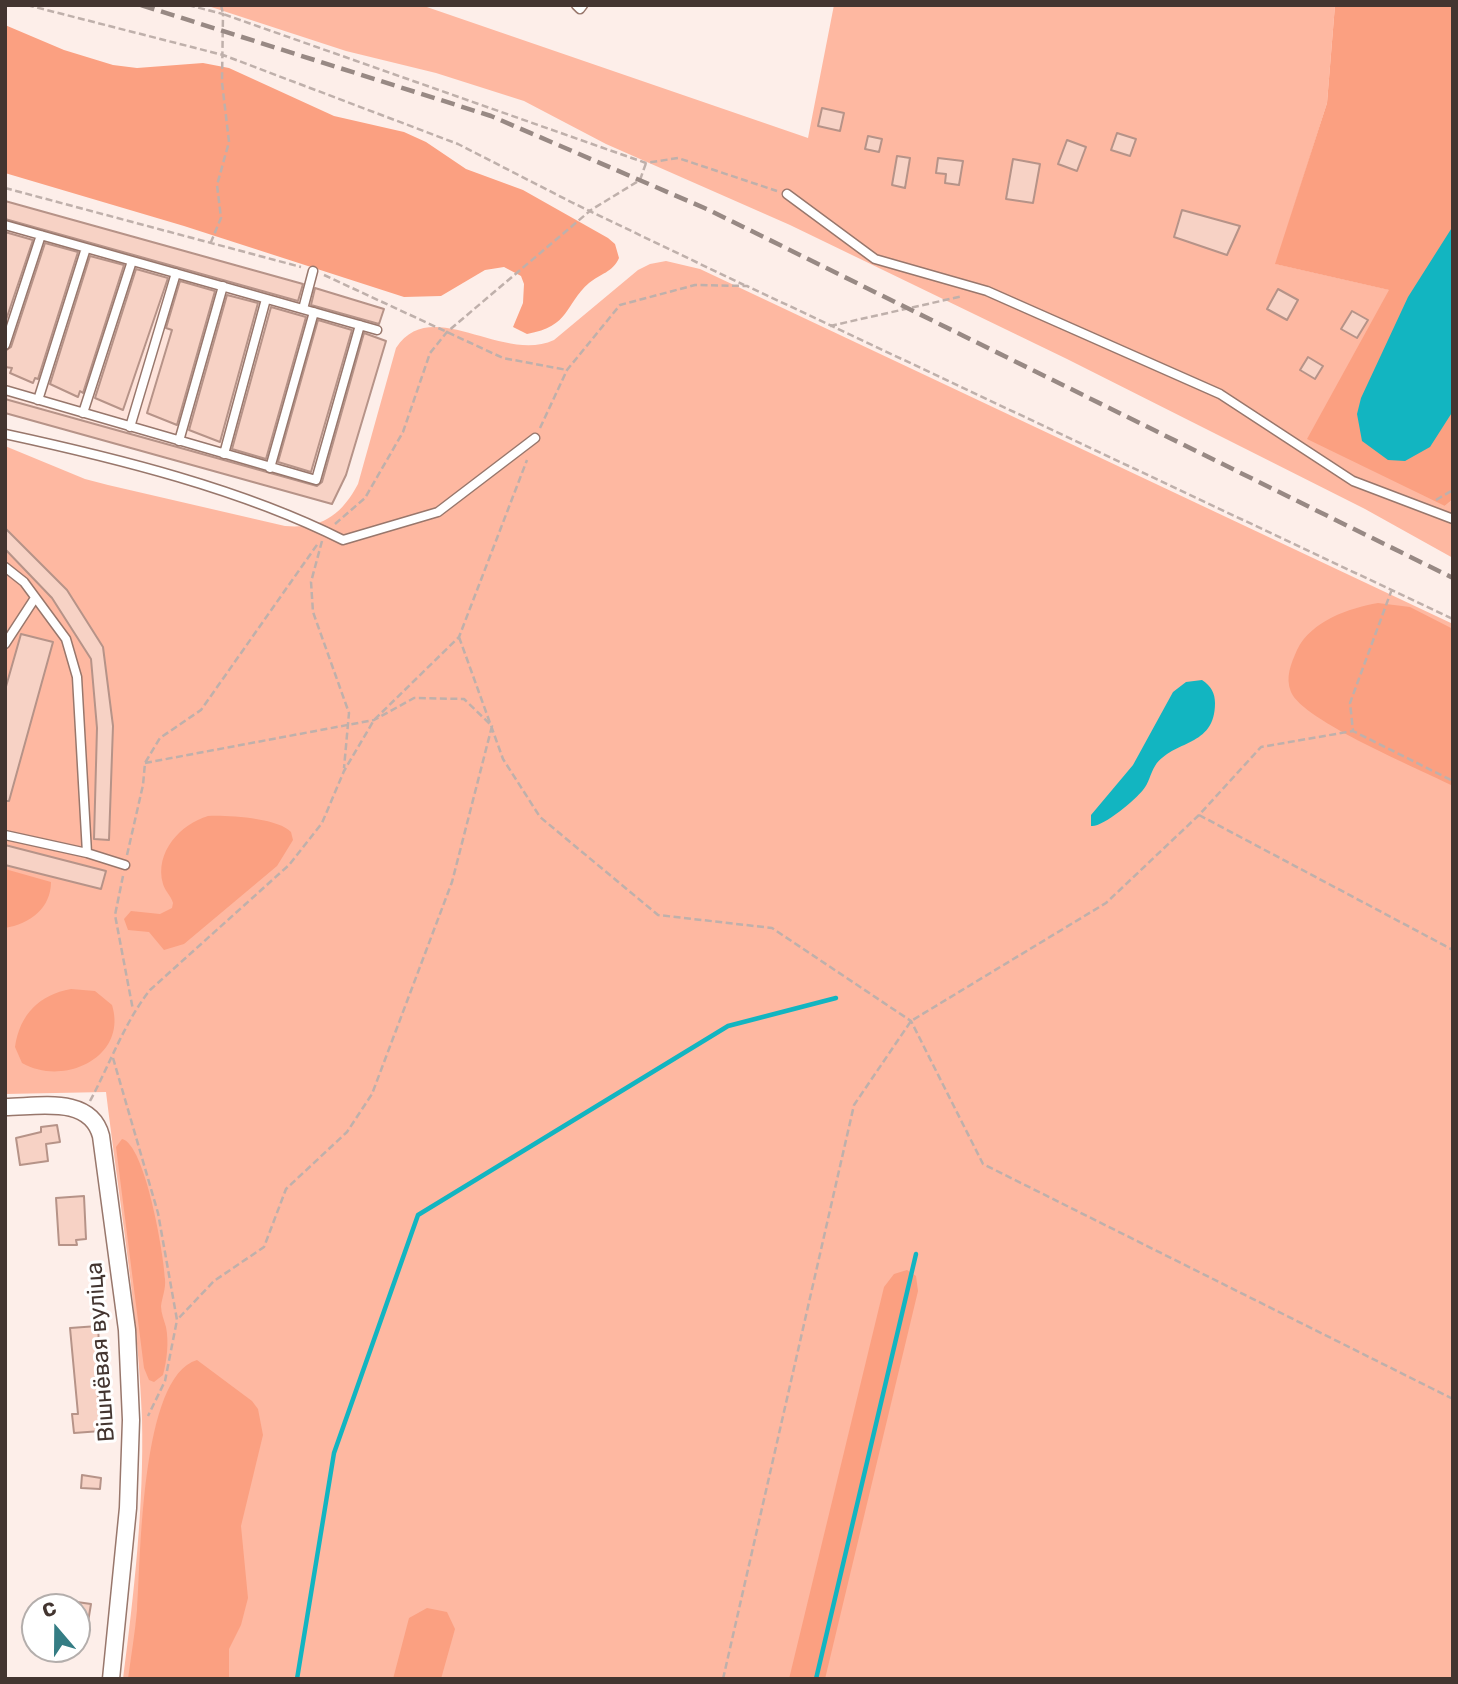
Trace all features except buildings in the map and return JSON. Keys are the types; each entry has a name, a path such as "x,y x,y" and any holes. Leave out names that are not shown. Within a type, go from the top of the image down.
{"street":[{"path":"5,1107 65,1106 85,1111"},
{"name":"Вішнёвая вуліца","path":"85,1111 98,1125 101,1136 128,1341 131,1448 116,1646 111,1679"}],"lane":[{"path":"576,5 580,9 583,5"},
{"path":"787,194 875,259 987,291 1220,394 1353,481 1453,519"},
{"path":"5,225 377,330"},
{"path":"5,345 41,235"},
{"path":"38,400 86,248"},
{"path":"83,413 132,261"},
{"path":"303,309 313,271"},
{"path":"131,427 176,273"},
{"path":"179,441 223,286"},
{"path":"224,454 266,299"},
{"path":"270,468 314,312"},
{"path":"5,390 316,480 360,325"},
{"path":"5,434 134,466 293,514 343,540 438,512 535,438"},
{"path":"5,567 24,582 66,639 77,677 87,853"},
{"path":"5,643 35,598"},
{"path":"5,835 87,853 125,865"}],"path":[{"path":"27,5 223,55 458,144 830,326 1453,619"},
{"path":"188,5 223,14 646,163 678,158 787,194"},
{"path":"211,242 220,218 217,185 229,142 222,82 221,5"},
{"path":"133,1011 115,915 143,785 145,763 160,738 201,710 326,532 365,498 403,432 430,353 447,332 591,210 640,180 646,163"},
{"path":"5,188 313,271 503,358 567,370"},
{"path":"85,1111 113,1058 133,1011 169,971 289,865 307,845 334,799 344,771 374,720 459,637 535,438 567,370 620,305 695,285 747,286"},
{"path":"830,326 987,291"},
{"path":"1431,509 1437,499 1453,490"},
{"path":"326,532 311,582 313,612 349,713 344,771"},
{"path":"1353,731 1350,703 1392,589"},
{"path":"459,637 503,759 540,817 658,915 772,928 911,1021 983,1164 1453,1399"},
{"path":"145,763 374,720 414,698 464,699 492,726"},
{"path":"177,1320 214,1281 264,1247 286,1189 347,1132 372,1094 452,881 492,726"},
{"path":"723,1679 854,1105 911,1021 1106,903 1199,815 1261,747 1353,731 1453,780"},
{"path":"1199,815 1453,950"},
{"path":"113,1058 158,1213 177,1320 165,1381 131,1448"}],"shaded area":[{"path":"205,5 421,5 808,138 834,5 1335,5 1327,103 1276,264 1390,290 1445,506 1453,499 1453,558 1365,509 1067,359 790,225 606,144 524,101 436,73 346,51"},
{"path":"1335,5 1453,5 1453,499 1445,506 1307,439 1389,290 1275,264 1327,103"},
{"path":"5,25 64,50 113,65 137,68 203,63 229,68 334,116 404,132 426,142 466,169 523,190 608,238 615,244 619,258 610,270 581,291 565,314 552,326 527,334 513,327 523,303 524,284 521,276 504,267 485,270 441,296 404,297 184,226 5,173"},
{"path":"5,202 384,309 332,504 5,413"},
{"path":"666,261 700,269 1453,624 1453,1679 123,1679 140,1517 142,1419 132,1296 106,1092 5,1094 5,446 85,479 108,485 285,526 309,525 337,512 358,484 396,348 411,333 428,327 448,328 512,344 534,345 554,340 638,270"},
{"path":"1378,603 1410,607 1453,629 1453,786 1339,730 1300,704 1291,692 1291,665 1297,650 1311,631 1343,612"},
{"path":"208,816 239,817 275,823 291,832 293,840 277,866 184,944 164,950 149,932 128,930 124,919 131,911 160,914 172,908 173,903 164,887 162,861 172,841 180,833"},
{"path":"5,869 51,882 47,900 31,919 5,928"},
{"path":"71,989 95,991 112,1005 114,1023 111,1039 102,1053 73,1069 39,1070 22,1063 15,1047 26,1016 49,996"},
{"path":"122,1139 130,1145 145,1179 164,1266 165,1286 161,1306 167,1333 166,1363 163,1375 154,1382 149,1380 144,1368 116,1147"},
{"path":"907,1270 916,1276 918,1291 825,1679 789,1679 884,1287 894,1274"},
{"path":"197,1360 252,1401 258,1409 263,1435 241,1526 248,1598 241,1625 229,1649 229,1679 128,1679 137,1610 147,1472 154,1433 164,1399 178,1373"},
{"path":"427,1608 447,1612 455,1629 441,1679 393,1679 409,1618"}],"water":[{"path":"1453,226 1453,411 1430,447 1405,461 1388,460 1362,441 1357,414 1361,398 1408,297"},
{"path":"1202,680 1212,690 1215,699 1213,718 1208,728 1201,736 1163,757 1155,766 1143,790 1126,806 1103,823 1091,826 1091,815 1133,765 1173,692 1186,682"}],"waterway":[{"path":"297,1679 334,1453 418,1215 728,1026 836,998"},
{"path":"816,1679 916,1254"}],"railway":[{"path":"141,5 491,116 709,210 1453,578"}]}
